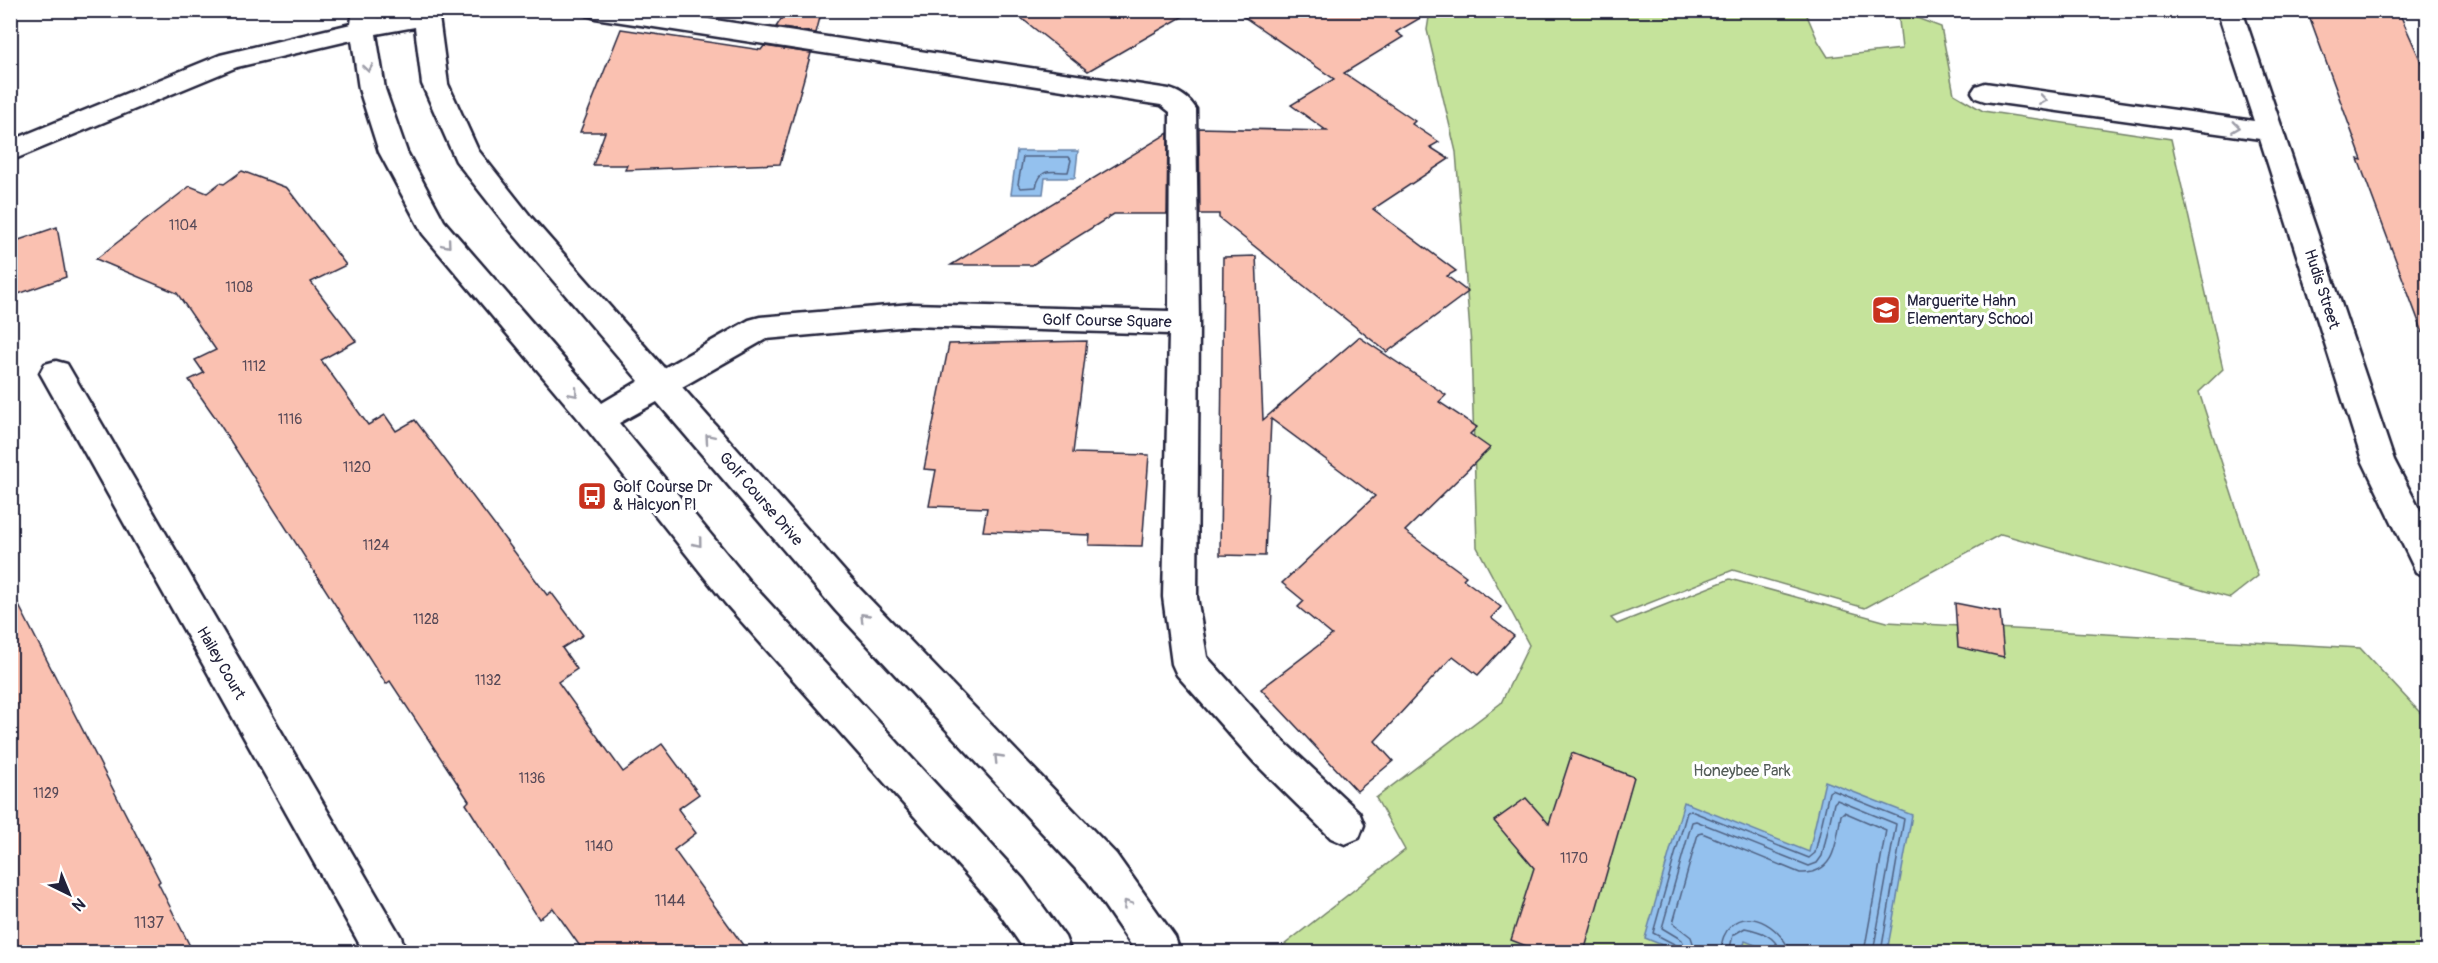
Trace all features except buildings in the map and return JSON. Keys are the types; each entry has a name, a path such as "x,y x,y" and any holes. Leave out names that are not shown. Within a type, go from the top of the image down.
{"street":[{"path":"595,10 1169,98 1183,109 1184,323"},
{"name":"Hudis Street","path":"2229,10 2378,460 2427,561"},
{"path":"10,152 229,61 365,20 426,14"},
{"name":"Golf Course Drive","path":"426,14 435,84 466,154 521,224 662,383 848,600 1102,868 1160,952"},
{"path":"365,20 372,89 393,152 433,227 598,420 737,592 1009,893 1050,952"},
{"path":"1985,92 2271,132"},
{"name":"Golf Course Square","path":"598,420 760,328 911,315 1184,323 1179,597 1191,664 1268,750 1345,825"},
{"name":"Hailey Court","path":"56,373 386,952"}],"green space":[{"name":"Honeybee Park","path":"1430,11 1805,11 1828,57 1902,49 1898,11 1941,27 1954,94 1983,111 2171,139 2223,369 2199,392 2258,576 2230,598 2001,534 1865,608 1733,570 1611,618 1617,624 1730,579 1887,622 2360,648 2427,720 2427,952 1275,952 1405,850 1376,798 1501,703 1529,645 1477,547 1471,345 1456,152 1427,30"}],"water":[{"path":"1017,151 1078,151 1075,178 1045,178 1043,194 1011,194"},
{"path":"1825,781 1912,815 1887,952 1773,952 1745,941 1742,952 1679,952 1645,938 1684,802 1809,852"}],"place":[{"name":"Marguerite Hahn Elementary School","path":"1886,310"},
{"name":"Golf Course Dr & Halcyon Pl","path":"592,496"}]}
